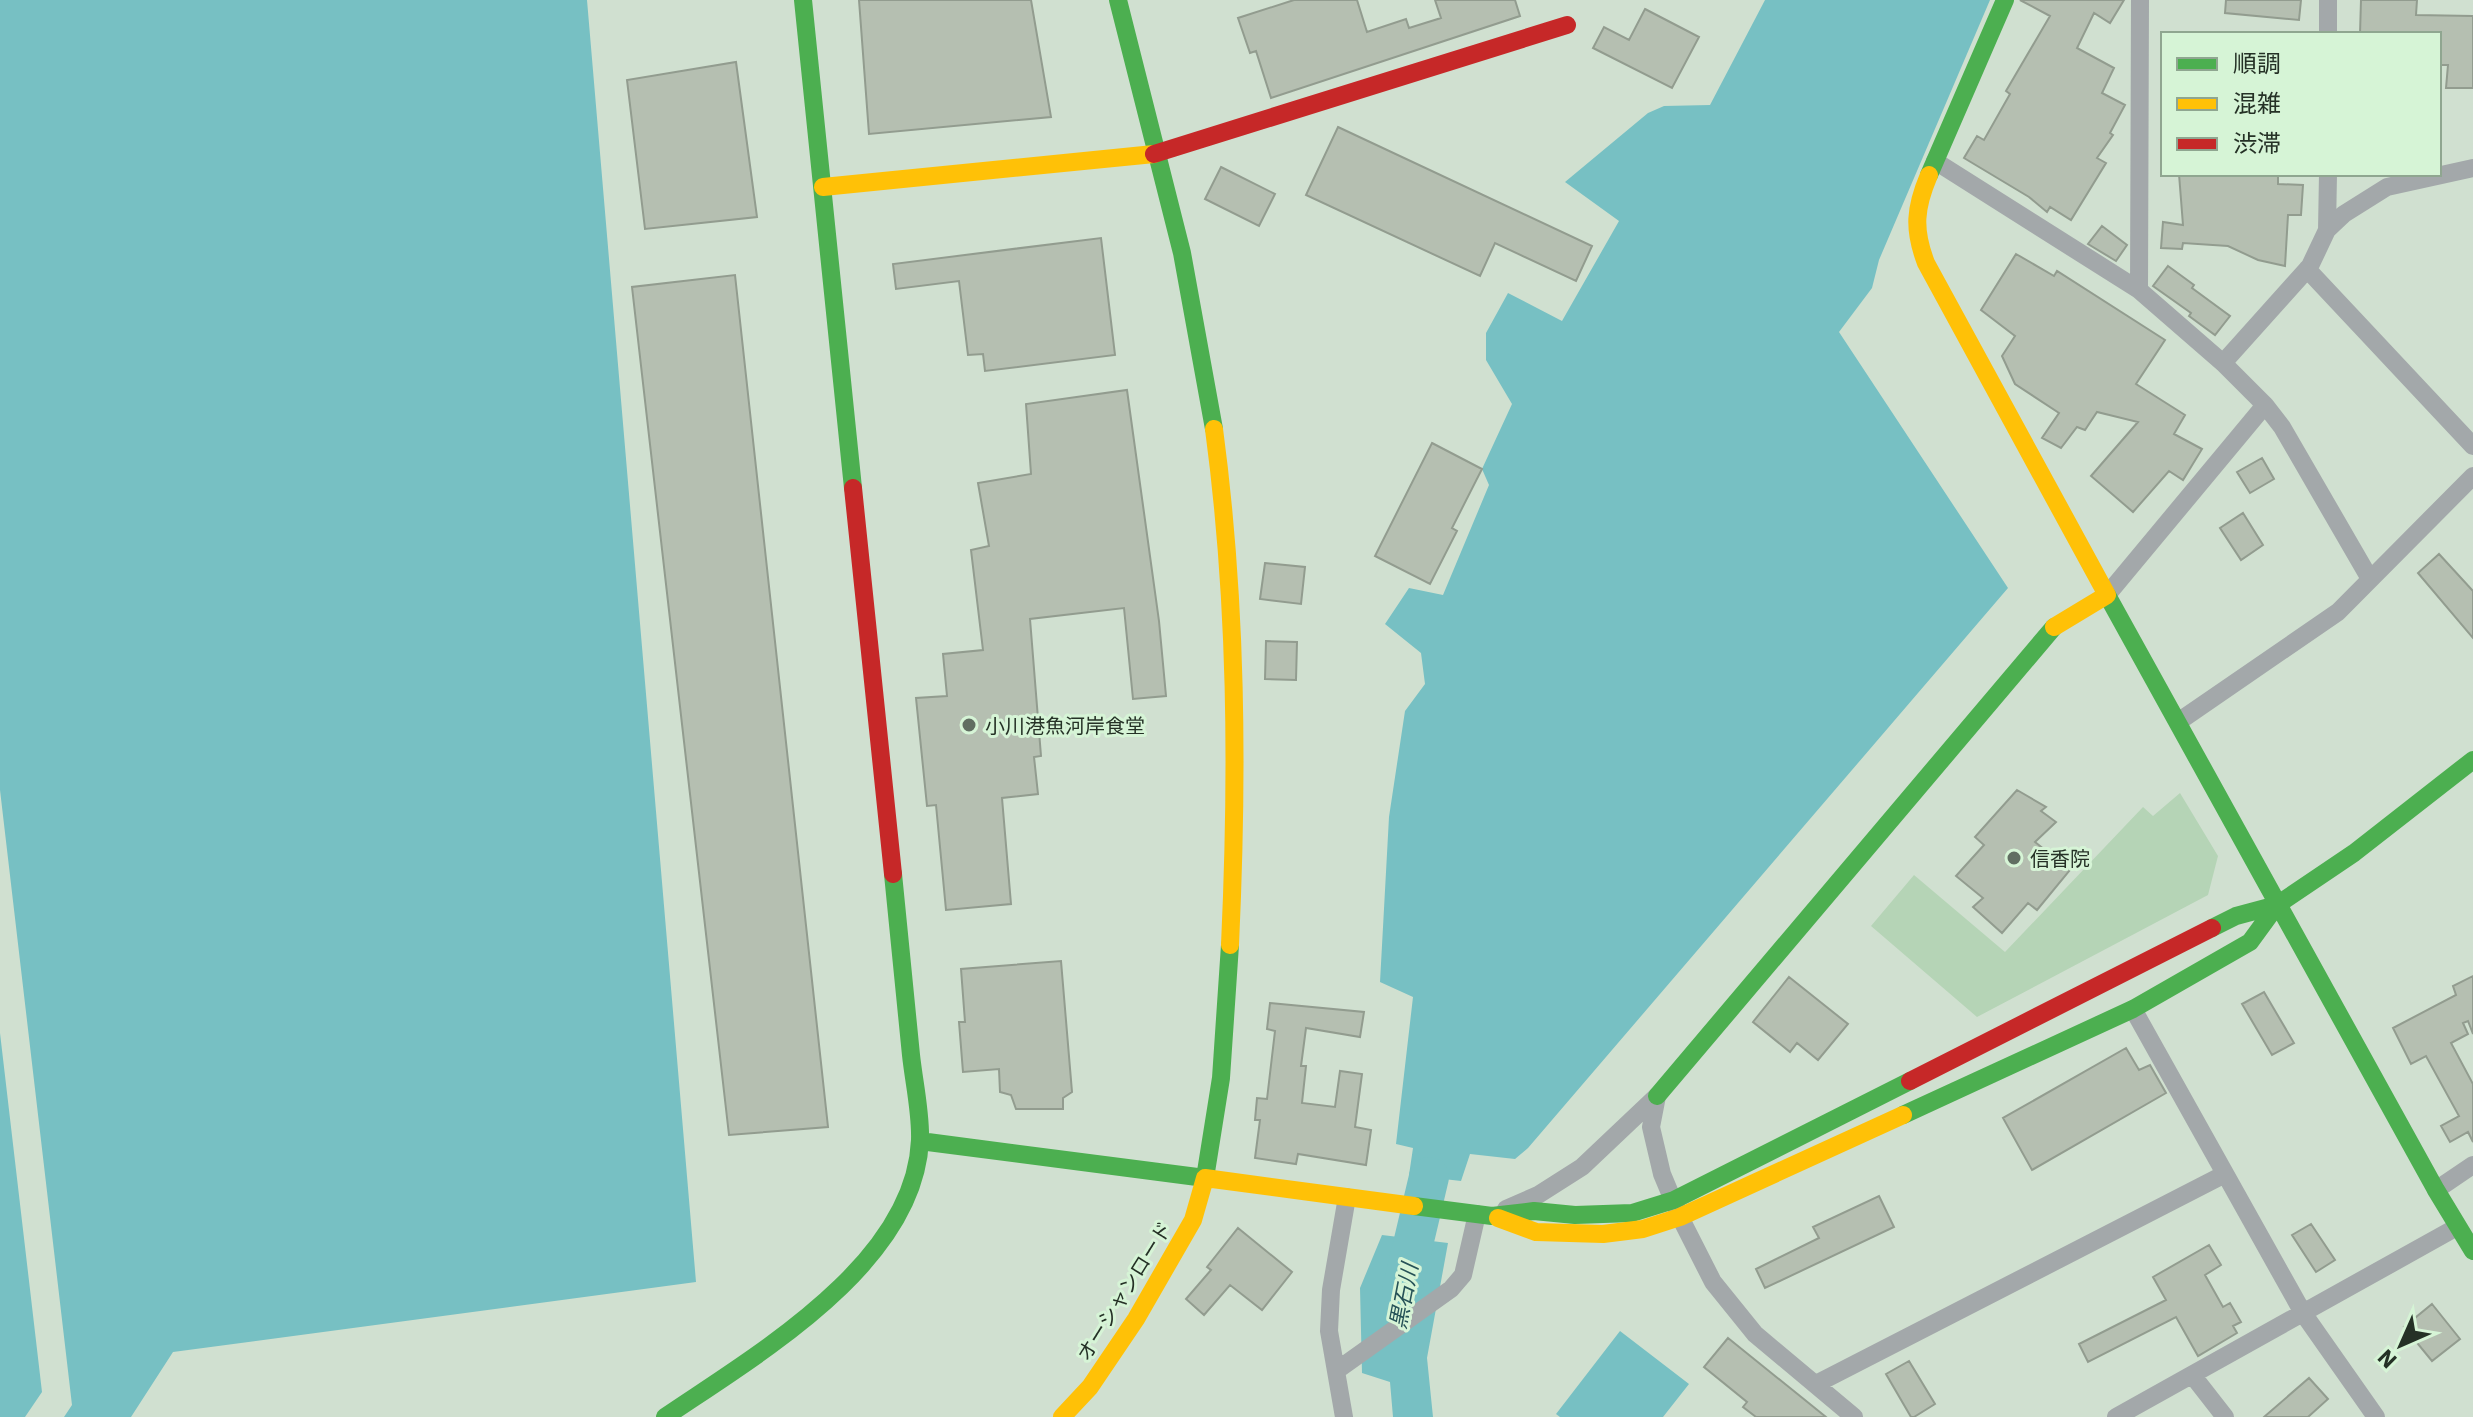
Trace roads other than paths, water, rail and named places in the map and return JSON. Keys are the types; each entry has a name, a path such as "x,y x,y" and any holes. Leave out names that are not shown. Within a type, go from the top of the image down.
{"street":[{"path":"665,1417 787,1332 851,1279 880,1243 906,1198 920,1141 803,0"},
{"name":"オーシャンロード","path":"1062,1417 1090,1387 1136,1319 1193,1220 1216,1131 1236,831 1236,708 1231,576 1211,406 1158,154 1118,0"},
{"path":"2005,0 1919,199 1915,219 1921,251 1944,299 2277,905 2473,1251"},
{"path":"2139,290 2140,0"},
{"path":"2328,0 2328,32"},
{"path":"823,187 1158,154 1567,25"},
{"path":"1935,161 2139,290 2223,363 2265,405 2282,427 2370,579"},
{"path":"2441,175 2473,168"},
{"path":"2327,230 2328,176"},
{"path":"2223,363 2307,269 2327,230 2344,214 2387,187 2437,176"},
{"path":"2307,269 2473,446"},
{"path":"1476,1214 1538,1195 1582,1167 1657,1096 2054,627 2107,595 2265,405"},
{"path":"2178,722 2338,612 2473,476"},
{"path":"920,1141 1476,1214 1536,1232 1603,1234 1643,1229 2236,916 2277,905 2354,853 2473,760"},
{"path":"1677,1209 2133,1009 2250,942 2277,905"},
{"path":"2133,1009 2303,1313 2376,1417"},
{"path":"1657,1096 1651,1127 1662,1174 1713,1282 1755,1334 1854,1417"},
{"path":"2436,1190 2473,1165"},
{"path":"1816,1384 2225,1174"},
{"path":"1344,1417 1329,1331 1331,1290 1347,1197"},
{"path":"1336,1371 1451,1289 1463,1275 1476,1214"},
{"path":"2116,1417 2457,1227"},
{"path":"2193,1376 2225,1417"}],"water":[{"path":"0,0 587,0 696,1282 173,1352 131,1417 64,1417 72,1405 0,790"},
{"path":"1765,0 1990,0 1879,260 1872,288 1839,332 2008,588 1528,1148 1515,1159 1470,1154 1461,1181 1409,1175 1413,1148 1396,1144 1413,997 1380,982 1389,817 1405,711 1425,684 1421,653 1385,624 1409,588 1443,595 1489,485 1482,469 1512,404 1486,360 1486,333 1508,293 1562,321 1619,221 1565,182 1648,113 1664,106 1710,105"},
{"path":"0,1033 42,1392 25,1417 0,1417"},
{"path":"1382,1235 1448,1243 1427,1358 1433,1417 1393,1417 1390,1382 1362,1373 1360,1288"},
{"path":"1620,1331 1689,1384 1663,1417 1560,1417 1556,1414"}],"waterway":[{"name":"黒石川","path":"1402,1291 1429,1177"}],"place":[{"name":"小川港魚河岸食堂","path":"969,725"},
{"name":"信香院","path":"2014,858"}]}
